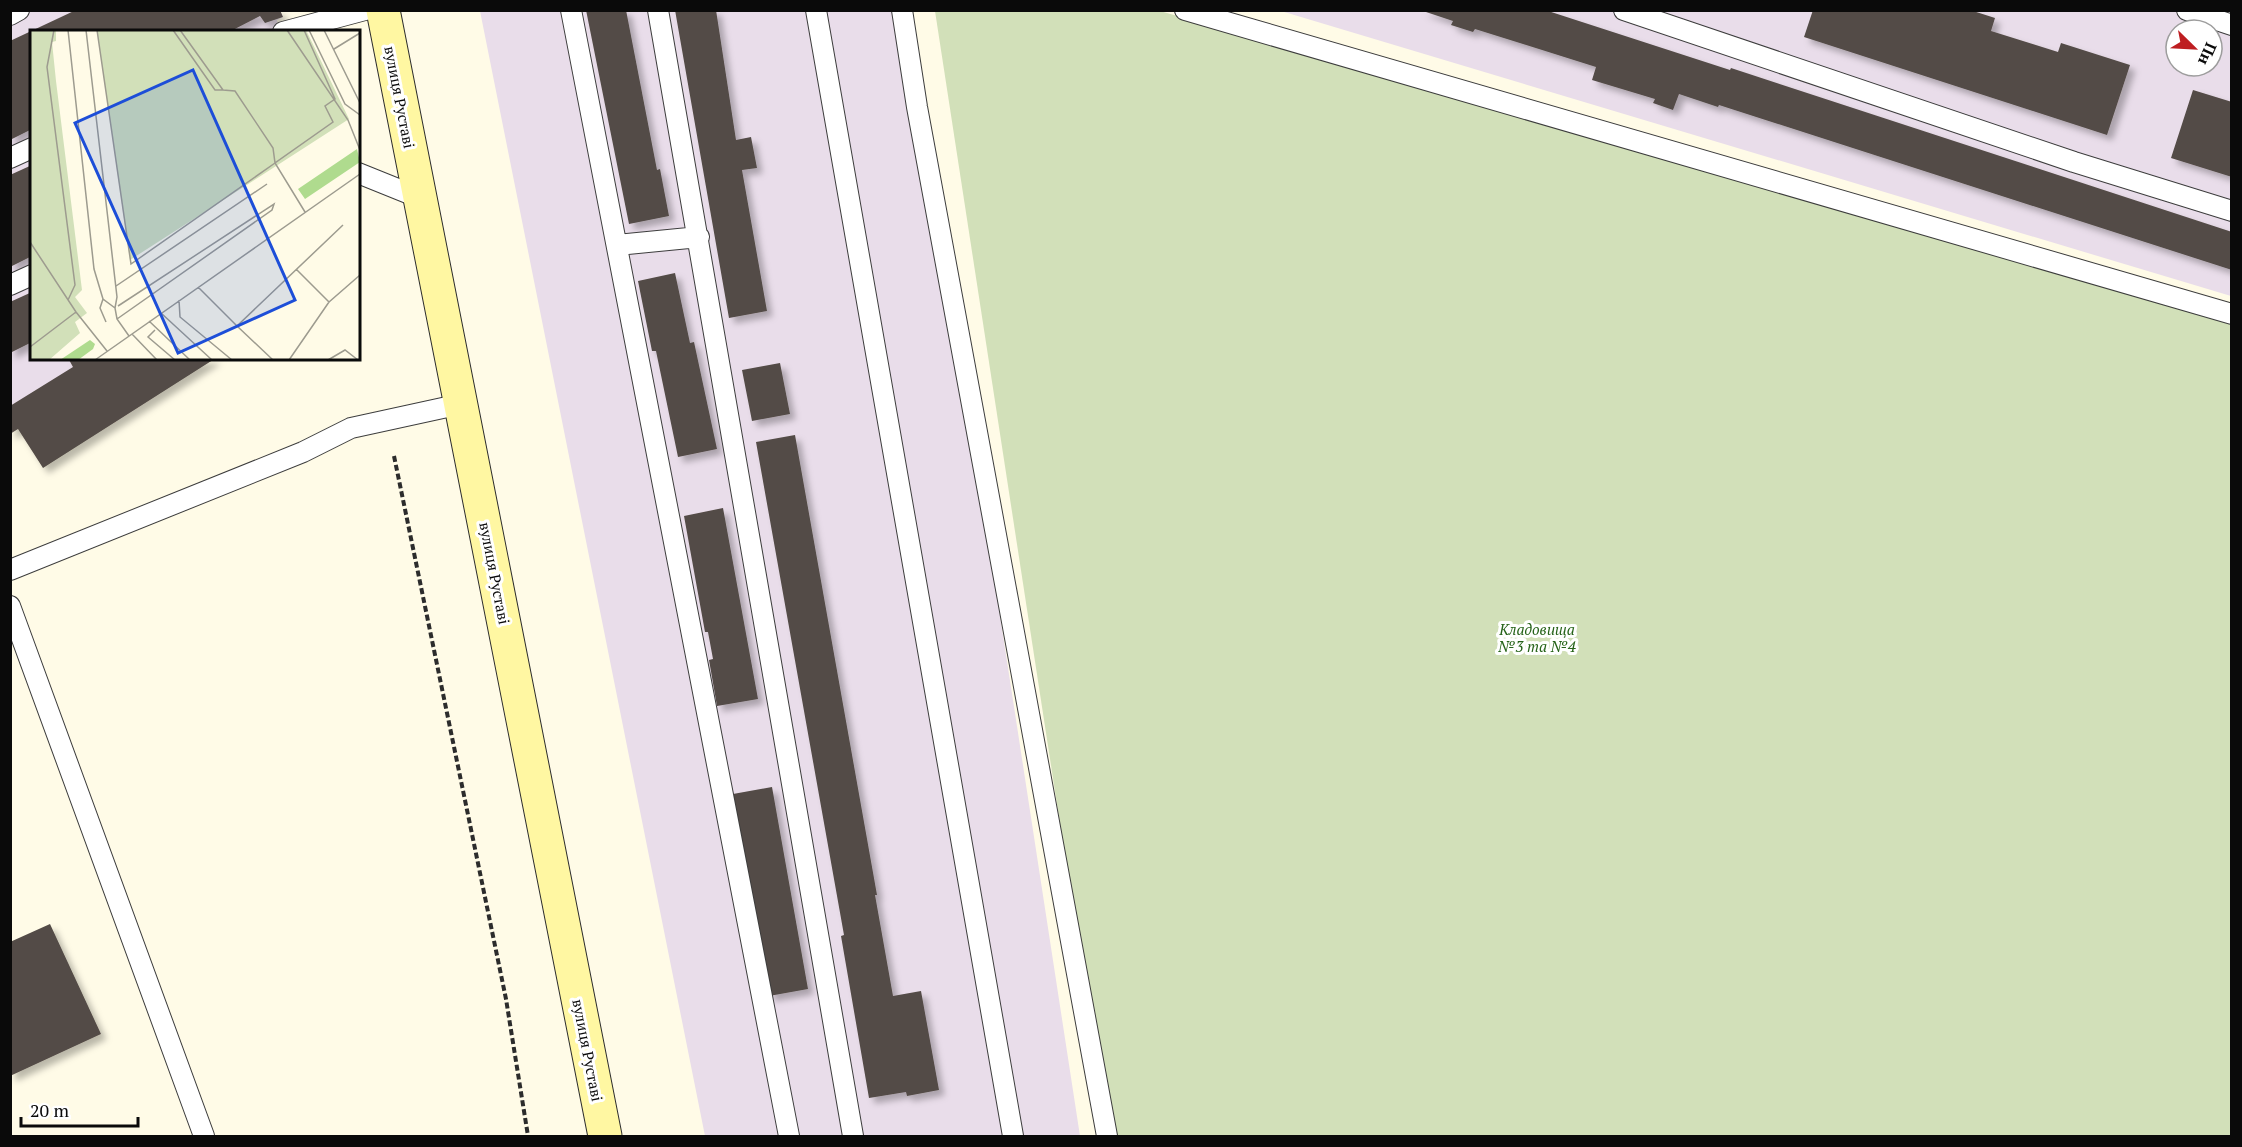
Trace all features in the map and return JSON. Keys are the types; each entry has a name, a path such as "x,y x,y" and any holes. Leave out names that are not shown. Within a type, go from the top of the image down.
{"main road":[{"name":"вулиця Руставі","path":"383,10 605,1137"}],"lane":[{"path":"10,15 19,10"},
{"path":"290,30 365,10"},
{"path":"571,10 789,1137"},
{"path":"658,10 853,1137"},
{"path":"816,10 1013,1137"},
{"path":"902,10 921,131 1107,1137"},
{"path":"1185,10 2232,314"},
{"path":"1624,10 2074,162 2232,210"},
{"path":"2187,10 2232,25"},
{"path":"10,158 30,149"},
{"path":"360,173 420,198"},
{"path":"617,245 699,237"},
{"path":"10,285 30,276"},
{"path":"10,570 303,452 351,428 462,404"},
{"path":"10,606 204,1137"}],"path":[{"path":"394,456 506,999 528,1137"}],"shaded area":[{"path":"11,11 280,11 283,17 277,20 279,30 30,30 30,360 85,360 11,406"},
{"path":"480,11 907,11 1080,1136 705,1136"},
{"path":"1281,11 2231,11 2231,296"}],"green space":[{"name":"Кладовища №3 та №4","path":"935,11 1160,11 2231,317 2231,1136 1108,1136"}],"building":[{"path":"76,10 280,10 283,17 265,23 260,16 233,30 33,30"},
{"path":"586,10 626,10 657,170 660,169 669,216 629,224"},
{"path":"675,10 716,10 736,140 751,137 757,168 742,170 767,311 729,318"},
{"path":"1420,10 1545,10 1730,70 1731,68 2232,232 2232,270 1719,105 1718,107 1679,94 1673,110 1653,103 1655,99 1592,80 1596,67 1475,29 1473,32 1451,25 1453,21"},
{"path":"1813,10 1970,10 1995,18 1991,31 2058,52 2061,43 2130,65 2107,135 1804,37"},
{"path":"30,32 30,130 10,140 10,41"},
{"path":"2193,90 2232,102 2232,177 2171,158"},
{"path":"30,166 30,257 10,267 10,175"},
{"path":"675,273 690,343 694,342 717,449 678,457 656,351 652,351 638,281"},
{"path":"30,293 30,343 10,353 10,302"},
{"path":"69,360 213,360 43,468 18,429 10,434 10,406 73,367"},
{"path":"780,363 790,414 752,421 742,370"},
{"path":"795,435 893,996 921,991 939,1090 907,1096 906,1092 869,1098 841,936 844,935 756,442"},
{"path":"723,508 758,699 717,706 709,660 713,659 708,632 705,632 684,516"},
{"path":"772,787 808,989 769,996 733,794"},
{"path":"50,924 101,1034 10,1076 10,942"}]}
